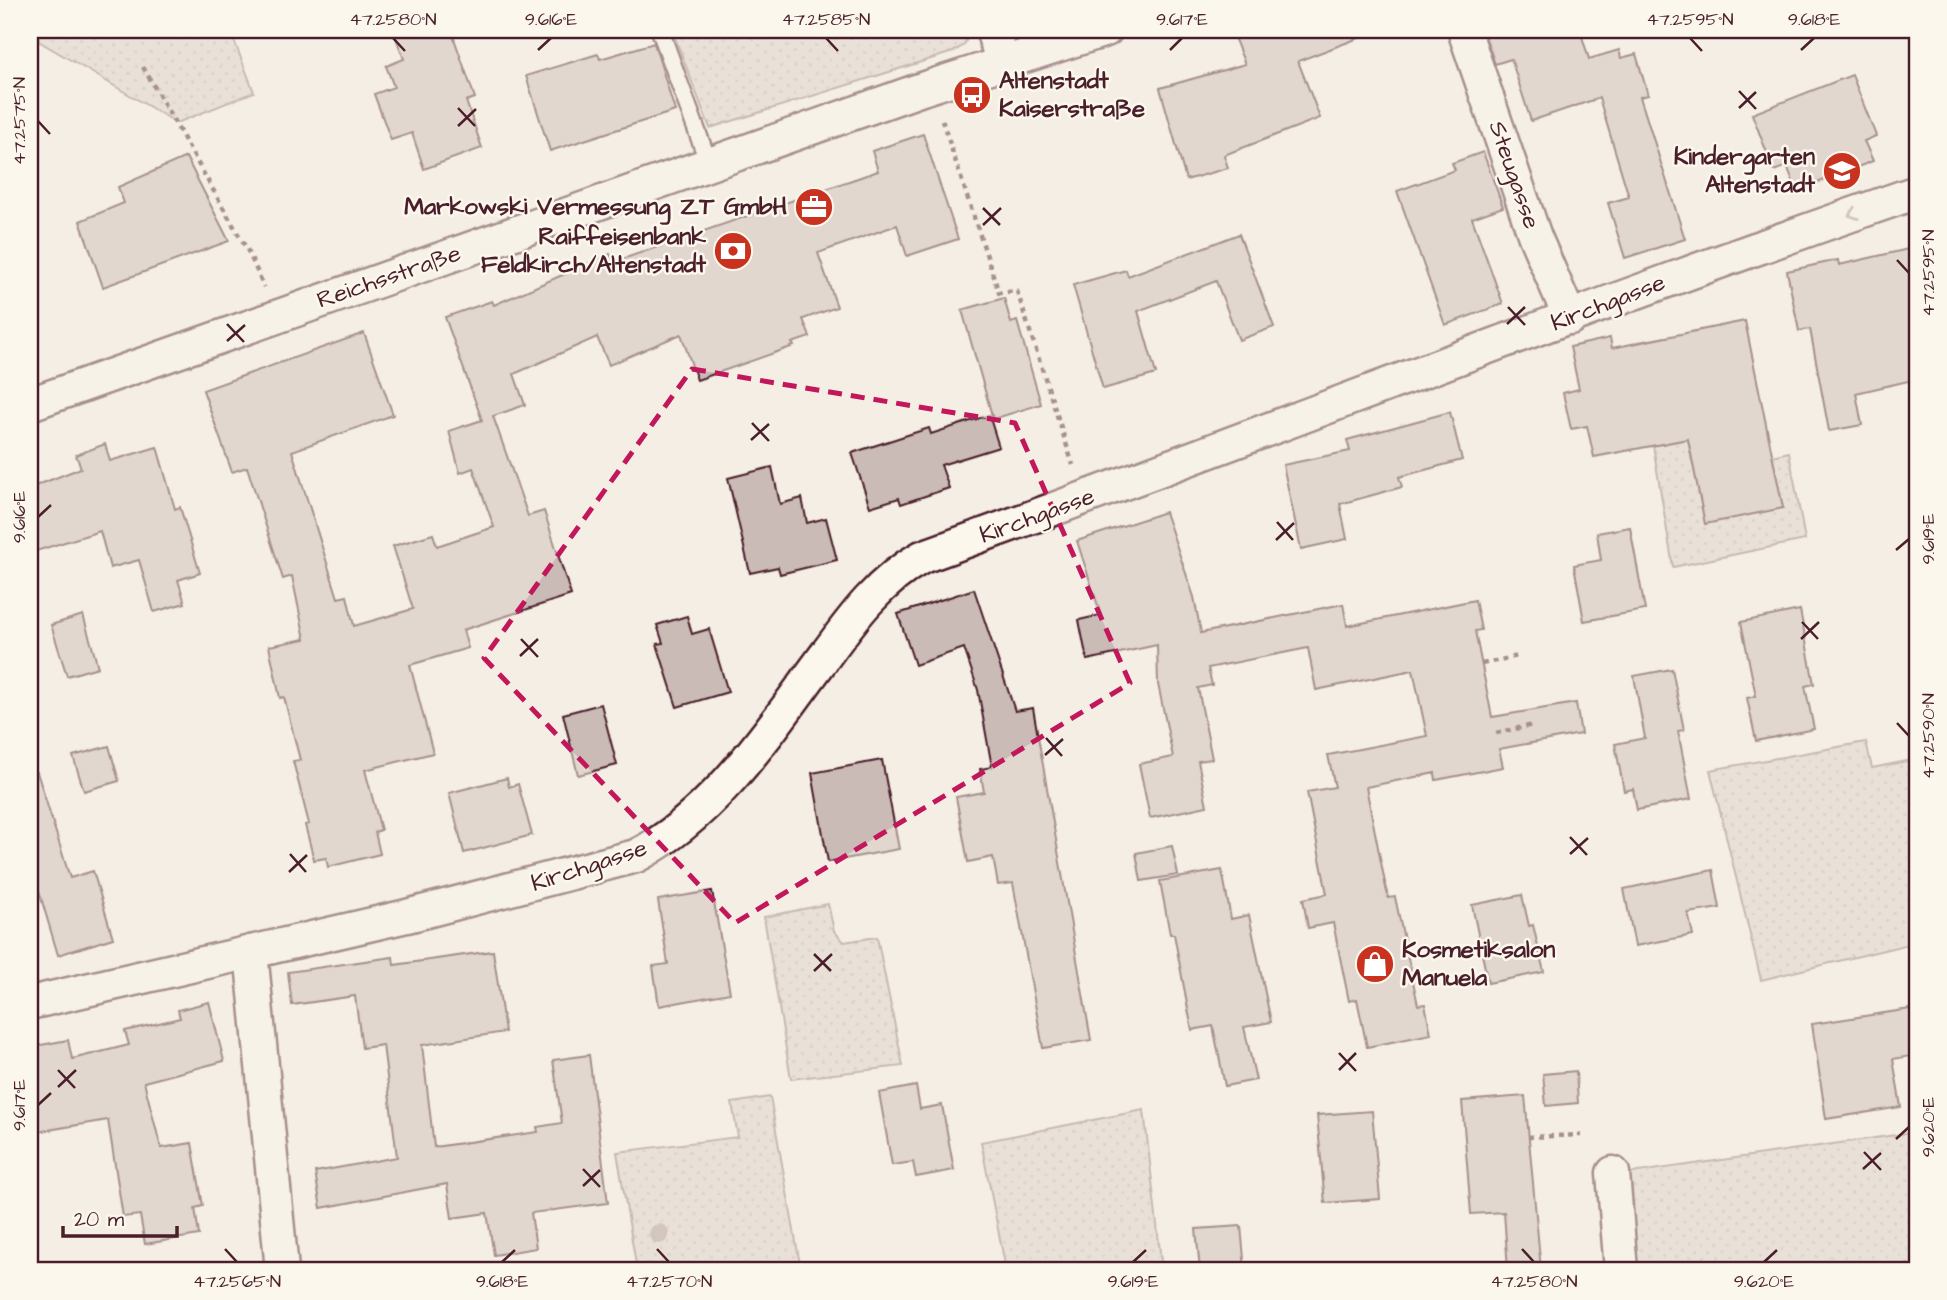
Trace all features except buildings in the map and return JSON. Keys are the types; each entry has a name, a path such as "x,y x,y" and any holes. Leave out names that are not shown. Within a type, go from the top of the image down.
{"street":[{"path":"992,30 1003,62"},
{"name":"Reichsstraße","path":"30,404 948,80 1106,30"},
{"name":"Steugasse","path":"1464,30 1535,237 1570,318"},
{"name":"Kirchgasse","path":"30,1003 568,876 645,852 678,829 717,792 786,709 866,601 900,569 922,557 1757,247 1917,192"},
{"path":"251,952 282,1270"},
{"path":"1613,1173 1621,1270"}],"lane":[{"path":"660,30 709,164"}],"path":[{"path":"143,67 249,253 277,316"},
{"path":"948,80 956,103 939,109 999,293 1017,291 1084,499"},
{"path":"1482,664 1518,656"},
{"path":"1496,733 1533,725"},
{"path":"1528,1137 1581,1135"}],"highlighted area":[{"path":"692,369 1015,423 1130,683 735,923 484,658"}],"shaded area":[{"path":"30,30 230,30 254,92 177,123 30,36"},
{"path":"672,30 971,30 964,45 953,52 710,128"},
{"path":"1667,337 1705,523 1783,508 1772,456 1789,452 1805,540 1673,567 1636,342"},
{"path":"1866,742 1872,768 1917,759 1917,942 1761,980 1710,770"},
{"path":"828,904 834,931 844,942 877,937 903,1066 791,1079 764,917"},
{"path":"770,1097 801,1270 637,1270 617,1152 738,1137 732,1103"},
{"path":"1144,1110 1162,1270 1006,1270 981,1142"},
{"path":"1917,1132 1917,1270 1631,1270 1624,1174"}],"place":[{"name":"Altenstadt Kaiserstraße","path":"972,95"},
{"name":"Kindergarten Altenstadt","path":"1842,171"},
{"name":"Markowski Vermessung ZT GmbH","path":"814,207"},
{"name":"Raiffeisenbank Feldkirch/Altenstadt","path":"733,251"},
{"name":"Kosmetiksalon Manuela","path":"1375,964"}]}
